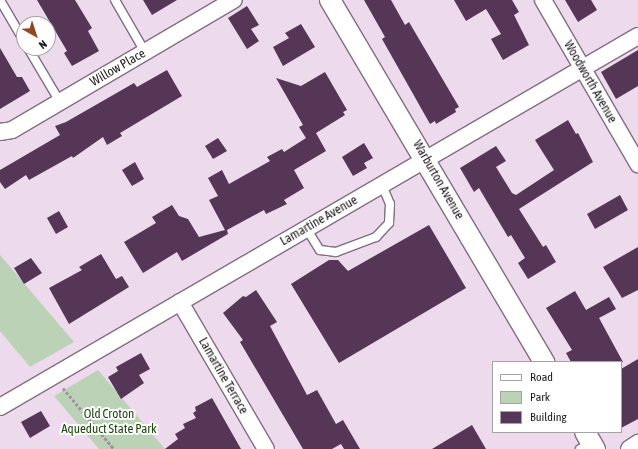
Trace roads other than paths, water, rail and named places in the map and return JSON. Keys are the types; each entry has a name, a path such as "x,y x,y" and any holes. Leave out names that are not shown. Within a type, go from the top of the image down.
{"street":[{"name":"Willow Place","path":"0,132 12,130 234,0"},
{"name":"Warburton Avenue","path":"330,0 426,159 543,361"},
{"name":"Woodworth Avenue","path":"543,0 638,164"},
{"name":"Lamartine Avenue","path":"0,407 638,36"},
{"name":"Lamartine Terrace","path":"180,302 266,449"},
{"path":"629,449 638,444"}],"lane":[{"path":"0,0 16,27"},
{"path":"115,0 145,52"},
{"path":"33,56 60,102"},
{"path":"306,228 320,250 336,252 376,237 389,223 390,204 382,184"}],"park label":[{"name":"Old Croton Aqueduct State Park","path":"109,422"}]}
